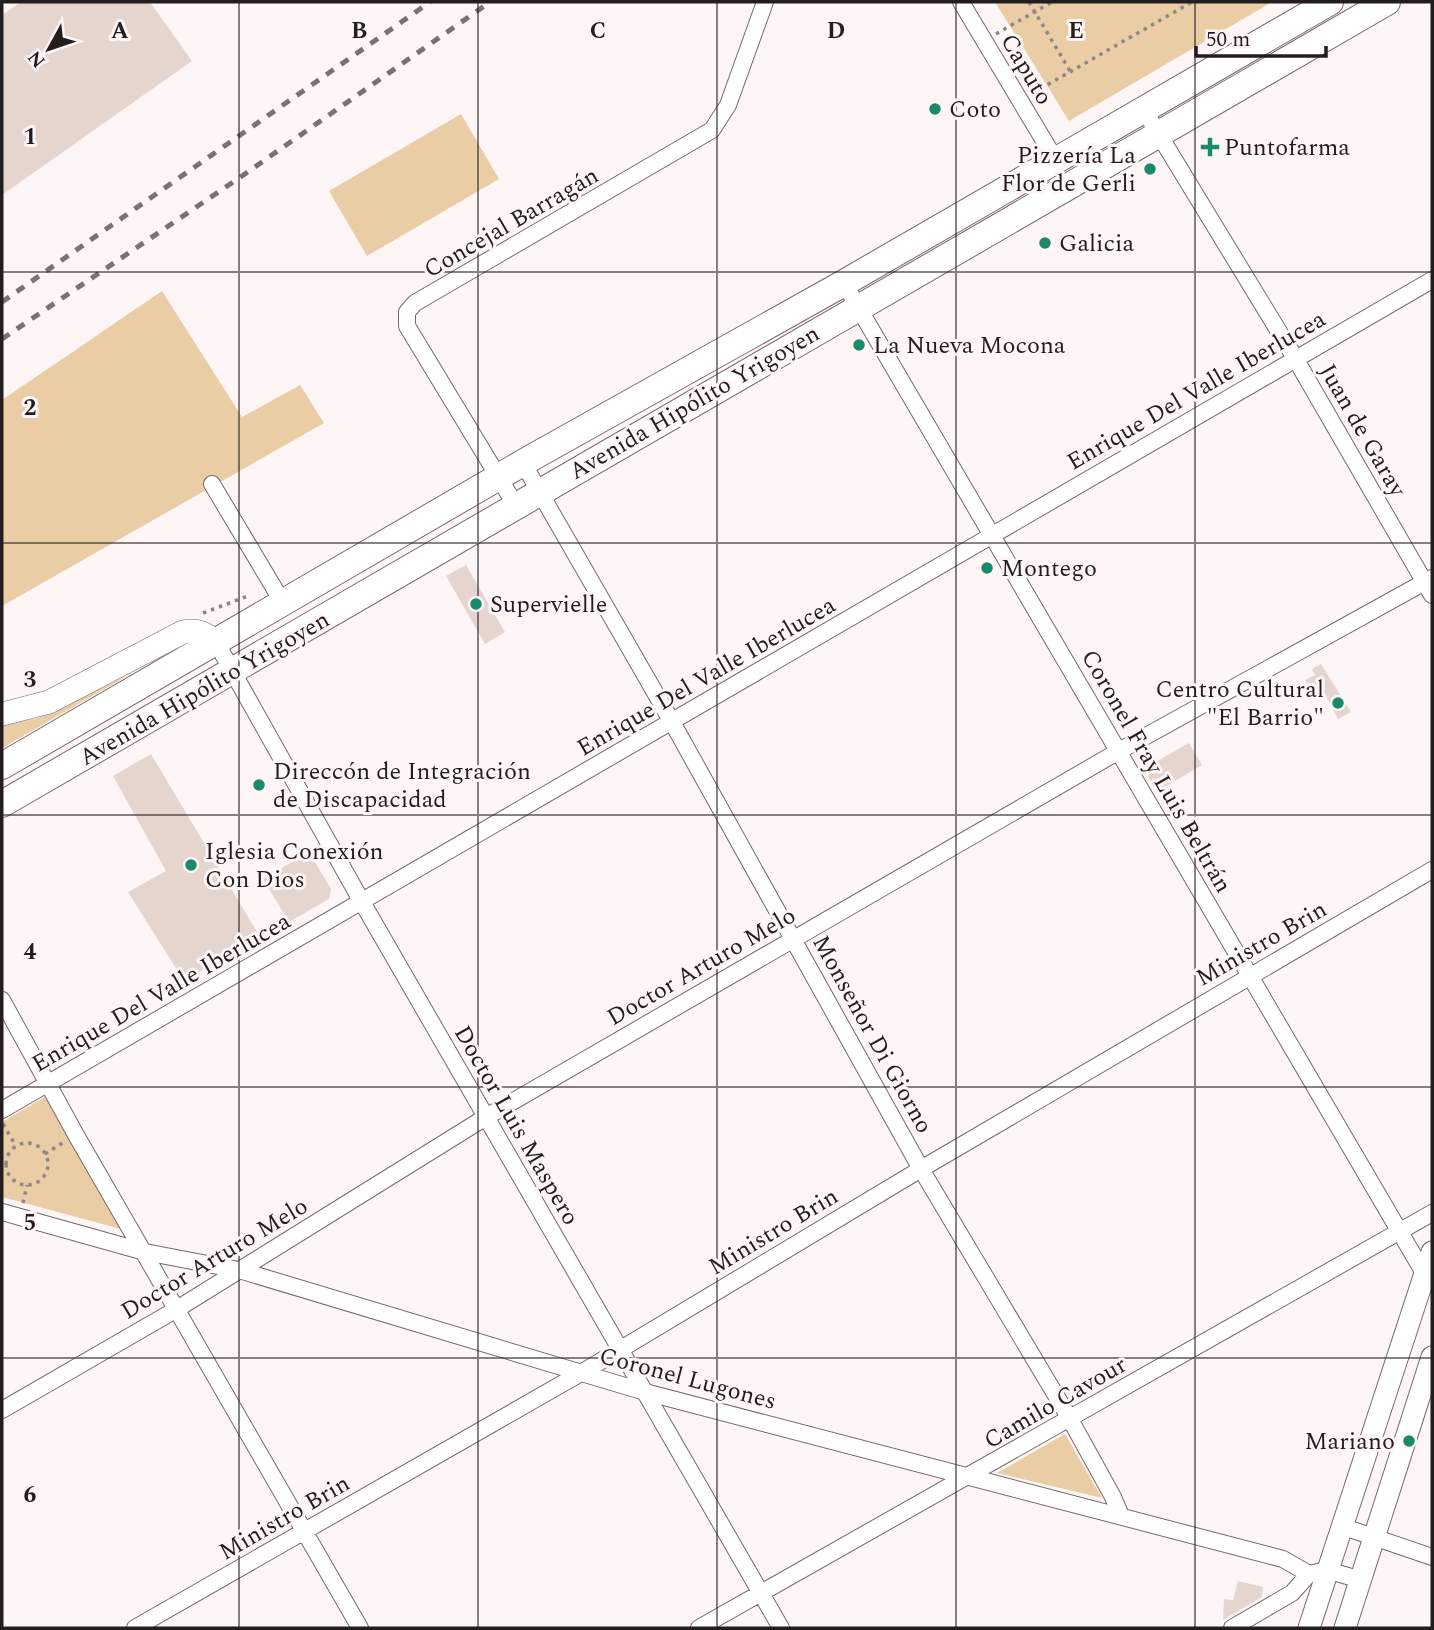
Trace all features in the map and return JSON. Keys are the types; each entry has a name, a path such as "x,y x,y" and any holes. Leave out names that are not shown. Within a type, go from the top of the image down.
{"main road":[{"name":"Avenida Hipólito Yrigoyen","path":"2,766 523,463 844,283 1330,2"},
{"name":"Avenida Hipólito Yrigoyen","path":"2,804 1387,2"},
{"path":"5,714 49,702 183,632 204,632 216,642"}],"street":[{"name":"Concejal Barragán","path":"516,506 407,326 407,312 415,303 712,131 728,105 765,2"},
{"name":"Caputo","path":"961,2 1055,159"},
{"name":"Juan de Garay","path":"1144,110 1430,585"},
{"name":"Enrique Del Valle Iberlucea","path":"2,1111 1432,280"},
{"name":"Coronel Fray Luis Beltrán","path":"844,283 1399,1232 1429,1277"},
{"name":"Monseñor Di Giorno","path":"523,463 672,722 921,1168 1070,1419 1121,1516"},
{"path":"212,484 283,603"},
{"name":"Doctor Arturo Melo","path":"2,1410 177,1308 486,1118 1119,751 1430,585"},
{"name":"Doctor Luis Maspero","path":"216,642 362,902 781,1628"},
{"name":"Ministro Brin","path":"135,1628 581,1373 921,1168 1432,870"},
{"path":"2,1000 360,1628"},
{"name":"Coronel Lugones","path":"2,1212 145,1252 239,1270 645,1392 1283,1559 1318,1572 1361,1580"},
{"name":"Camilo Cavour","path":"699,1628 1432,1213"},
{"path":"1309,1628 1318,1572 1341,1526 1429,1277 1432,1252"},
{"path":"1345,1628 1432,1357"},
{"path":"1341,1526 1432,1557"},
{"path":"1232,1628 1292,1593 1318,1572"}],"path":[{"path":"1029,2 1070,71"},
{"path":"984,41 1052,2"},
{"path":"1019,100 1192,2"},
{"path":"2,1121 16,1146"},
{"path":"30,1144 37,1146 45,1154 47,1170 40,1181 21,1184 10,1177 7,1157 16,1146 30,1144"}],"shaded area":[{"path":"995,2 1272,2 1069,121"},
{"path":"461,114 499,179 367,256 329,191"},
{"path":"162,291 242,417 300,385 324,423 2,606 2,400"},
{"path":"129,675 2,748 2,722 36,719"},
{"path":"45,1097 121,1229 2,1197 2,1122"},
{"path":"1065,1434 1102,1498 997,1473"}],"building":[{"path":"21,2 150,2 192,61 2,195 2,15"},
{"name":"Supervielle","path":"466,565 505,632 485,644 446,576"},
{"name":"Centro Cultural \"El Barrio\"","path":"1321,664 1351,712 1338,719 1323,690 1313,694 1305,680 1315,675 1312,669"},
{"path":"1189,743 1202,765 1158,791 1148,777 1152,764"},
{"name":"Iglesia Conexión Con Dios","path":"151,754 260,937 184,981 128,892 166,871 113,776"},
{"path":"309,852 331,889 329,899 289,922 263,879"},
{"path":"1238,1581 1263,1587 1262,1597 1223,1620 1224,1599 1233,1600"}],"railway":[{"path":"2,302 430,2"},
{"path":"2,339 242,176 490,2"}],"place":[{"name":"Coto","path":"935,109"},
{"name":"Puntofarma","path":"1210,147"},
{"name":"Pizzería La Flor de Gerli","path":"1150,169"},
{"name":"Galicia","path":"1045,243"},
{"name":"La Nueva Mocona","path":"859,345"},
{"name":"Montego","path":"987,568"},
{"name":"Supervielle","path":"476,604"},
{"name":"Centro Cultural \"El Barrio\"","path":"1338,703"},
{"name":"Direccón de Integración de Discapacidad","path":"259,785"},
{"name":"Iglesia Conexión Con Dios","path":"191,865"},
{"name":"Mariano","path":"1409,1441"}]}
